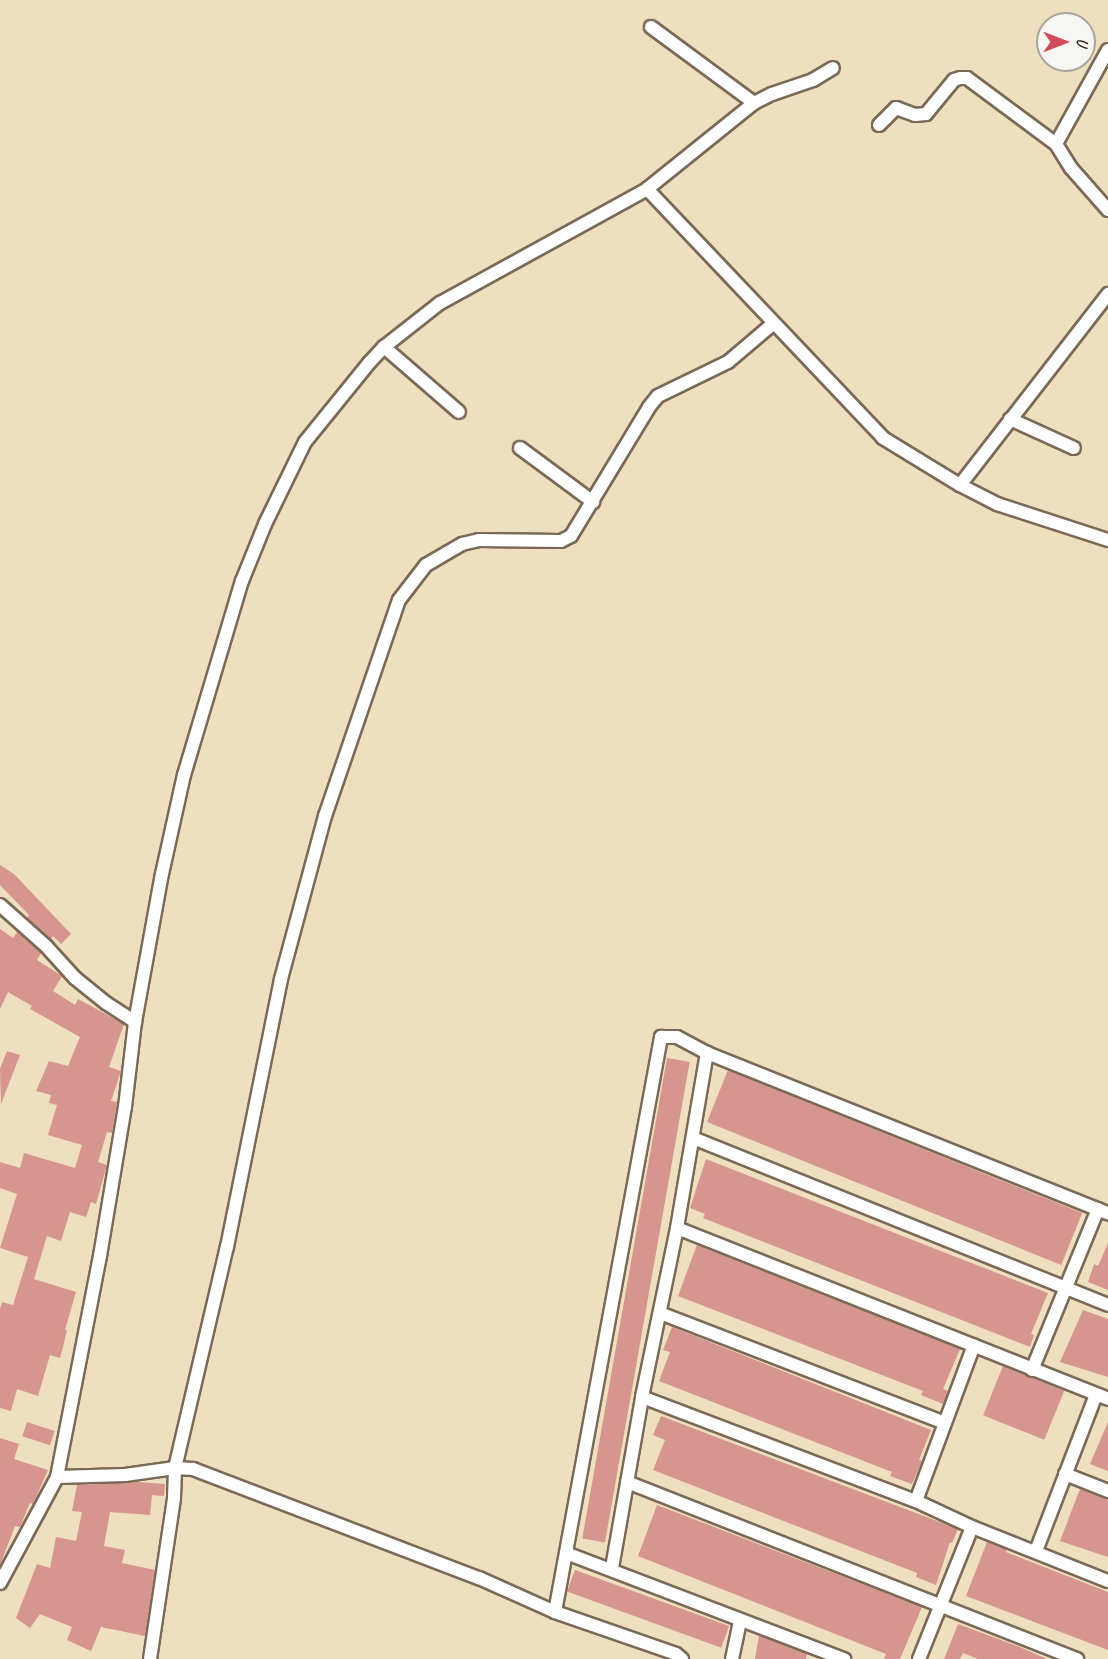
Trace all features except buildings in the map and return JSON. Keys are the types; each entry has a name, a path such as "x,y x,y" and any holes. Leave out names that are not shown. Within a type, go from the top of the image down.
{"street":[{"path":"651,27 754,103"},
{"path":"1056,144 1108,50"},
{"path":"0,1583 57,1477 122,1130 135,1022 162,874 184,775 242,580 265,524 305,442 323,417 384,347 454,294 647,189 754,103 772,94 813,80 833,68"},
{"path":"879,125 896,108 915,115 926,114 960,78 967,78 1056,144 1071,168 1108,210"},
{"path":"647,189 883,438 960,485 997,504 1108,540"},
{"path":"960,485 1108,294"},
{"path":"150,1659 174,1498 175,1468 218,1289 281,979 325,816 399,600 426,564 454,548 479,540 565,540 575,532 649,406 658,396 728,362 774,323"},
{"path":"384,347 459,412"},
{"path":"1010,419 1074,448"},
{"path":"520,448 593,502"},
{"path":"0,905 46,946 75,978 106,1003 135,1022"},
{"path":"555,1612 659,1041 663,1036 672,1035 707,1053 1103,1211 1066,1288 1032,1370"},
{"path":"612,1568 642,1396 677,1228 707,1053"},
{"path":"693,1138 1108,1305"},
{"path":"677,1228 1108,1400"},
{"path":"660,1314 943,1422"},
{"path":"916,1501 943,1422 974,1345"},
{"path":"1036,1551 1096,1395"},
{"path":"642,1396 916,1501 972,1527 1108,1581"},
{"path":"57,1477 125,1475 175,1468 193,1470 479,1578 555,1612 676,1654 682,1659"},
{"path":"1065,1474 1108,1491"},
{"path":"627,1482 1077,1659"},
{"path":"919,1659 972,1527"},
{"path":"566,1552 612,1568 822,1655 844,1659"},
{"path":"732,1659 740,1621"}]}
